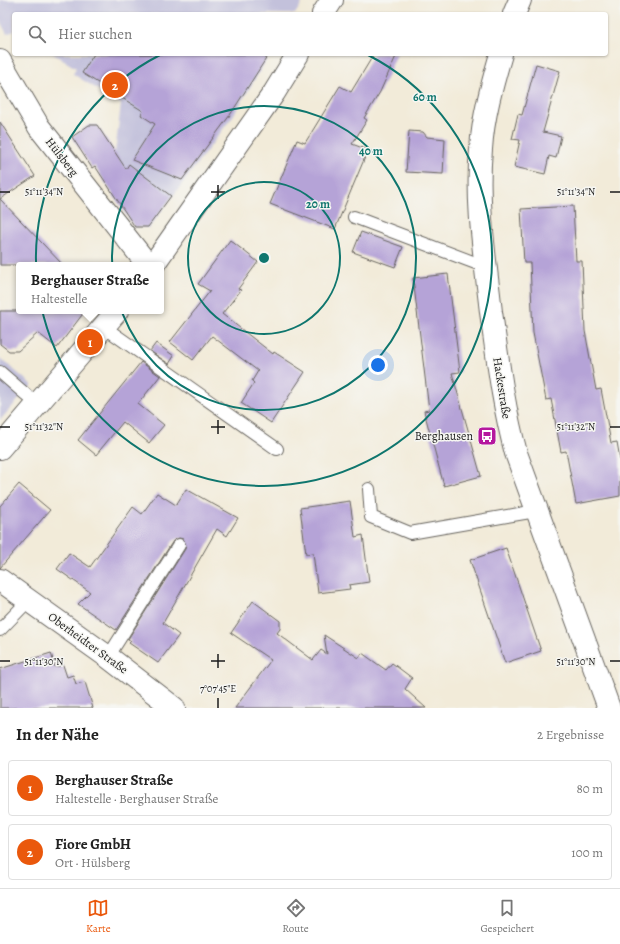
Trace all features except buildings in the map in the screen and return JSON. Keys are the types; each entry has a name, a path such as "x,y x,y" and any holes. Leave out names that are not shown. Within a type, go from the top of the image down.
{"street":[{"path":"324,12 332,0"},
{"path":"515,12 520,0"},
{"path":"156,262 274,93 297,56"},
{"name":"Hackestraße","path":"500,56 492,85 481,148 479,176 481,220 486,267 505,411 516,453 536,511 612,706"},
{"name":"Hülsberg","path":"0,61 39,127 146,262"},
{"path":"0,448 110,319"},
{"name":"Oberheidter Straße","path":"0,580 108,657 174,708"}],"lane":[{"path":"354,217 486,267"},
{"path":"110,319 277,449"},
{"path":"0,372 38,405"},
{"path":"369,489 371,517 410,533 536,511"},
{"path":"108,657 179,545"},
{"path":"0,630 28,600"}],"shaded area":[{"path":"0,0 304,0 296,12 12,12 12,32 7,34 0,21"},
{"path":"56,56 269,56 233,116 149,228 134,227 95,167 115,153 121,104 73,74 76,68"},
{"path":"0,358 32,385 0,420"}],"place":[{"name":"Fiore GmbH","path":"115,85"},
{"name":"Berghauser Straße","path":"90,342"},
{"name":"Berghausen","path":"487,436"}]}
